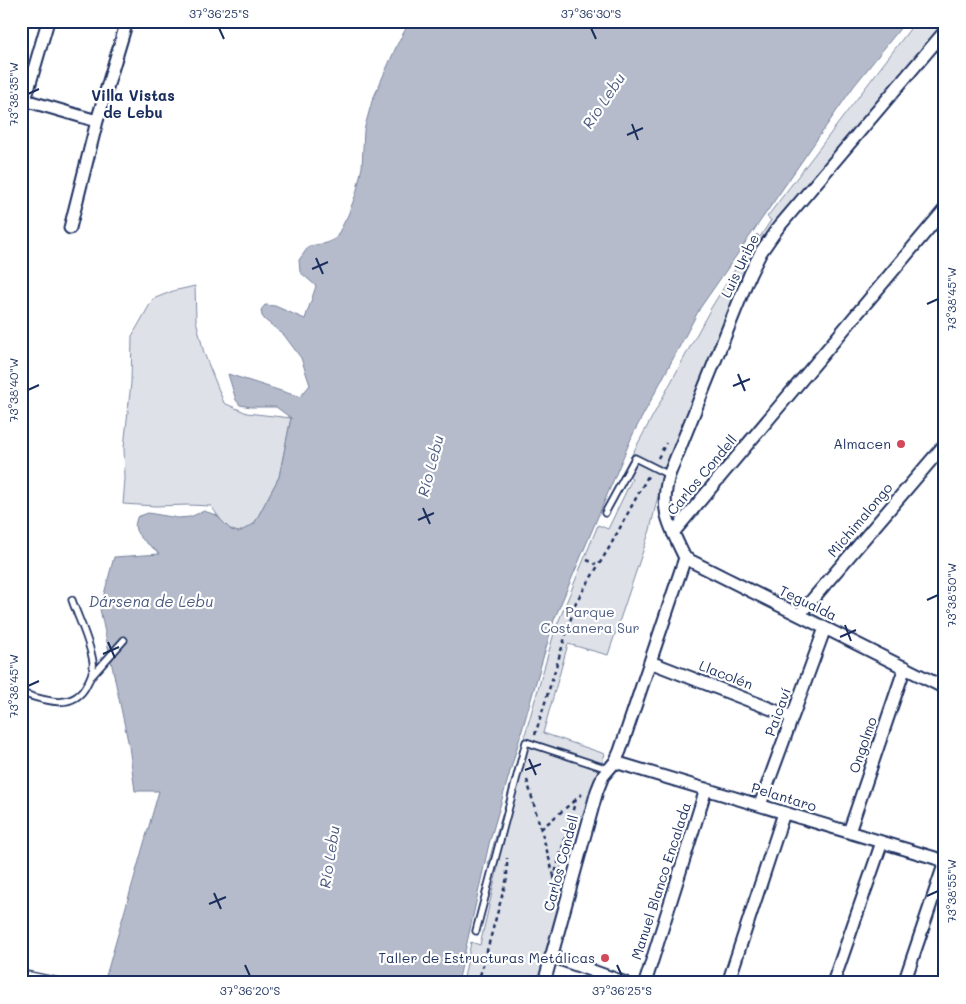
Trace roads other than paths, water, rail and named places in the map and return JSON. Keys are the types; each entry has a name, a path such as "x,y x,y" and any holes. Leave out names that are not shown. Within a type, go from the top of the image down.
{"street":[{"path":"21,114 23,99 48,21"},
{"path":"70,228 97,121 127,21"},
{"name":"Luis Uribe","path":"673,533 665,512 665,492 669,475 750,274 761,252 777,230 945,31"},
{"path":"23,99 97,121"},
{"name":"Carlos Condell","path":"544,983 597,791 620,751 685,558 673,533 945,209"},
{"name":"Michimalongo","path":"798,615 945,444"},
{"name":"Tegualda","path":"685,558 798,615 943,684"},
{"name":"Paicaví","path":"760,806 825,628"},
{"name":"Llacolén","path":"650,662 792,717"},
{"name":"Ongolmo","path":"849,832 905,667"},
{"name":"Pelantaro","path":"612,766 706,789 945,861"},
{"name":"Manuel Blanco Encalada","path":"645,983 706,789"},
{"path":"728,983 784,813"},
{"path":"833,983 882,842"},
{"path":"904,983 945,861"},
{"path":"552,956 626,983"},
{"path":"21,975 59,983"}],"lane":[{"path":"605,513 635,458 669,475"},
{"path":"72,600 90,649 93,664 92,676"},
{"path":"21,693 46,701 66,702 72,699 86,688 92,676 124,640"},
{"path":"476,932 526,742 612,766"}],"water":[{"path":"410,21 906,21 854,86 700,308 633,434 554,620 489,844 458,983 104,983 159,791 135,791 129,746 100,609 114,557 160,554 141,538 136,530 137,517 148,513 178,518 190,517 204,511 216,515 231,530 239,532 254,524 279,477 291,418 276,407 240,405 236,400 228,374 300,397 310,385 301,358 284,335 265,320 261,310 265,305 275,306 305,319 316,286 300,272 299,260 309,246 327,243 336,238 348,215 356,194 362,167 364,130 372,101"}],"place":[{"name":"Almacen","path":"901,444"},
{"name":"Taller de Estructuras Metálicas","path":"605,958"}],"district":[{"name":"Villa Vistas de Lebu","path":"133,104"}],"water label":[{"name":"Río Lebu","path":"604,101"},
{"name":"Río Lebu","path":"431,466"},
{"name":"Dársena de Lebu","path":"151,602"},
{"name":"Río Lebu","path":"330,857"}],"park label":[{"name":"Parque Costanera Sur","path":"590,620"}]}
